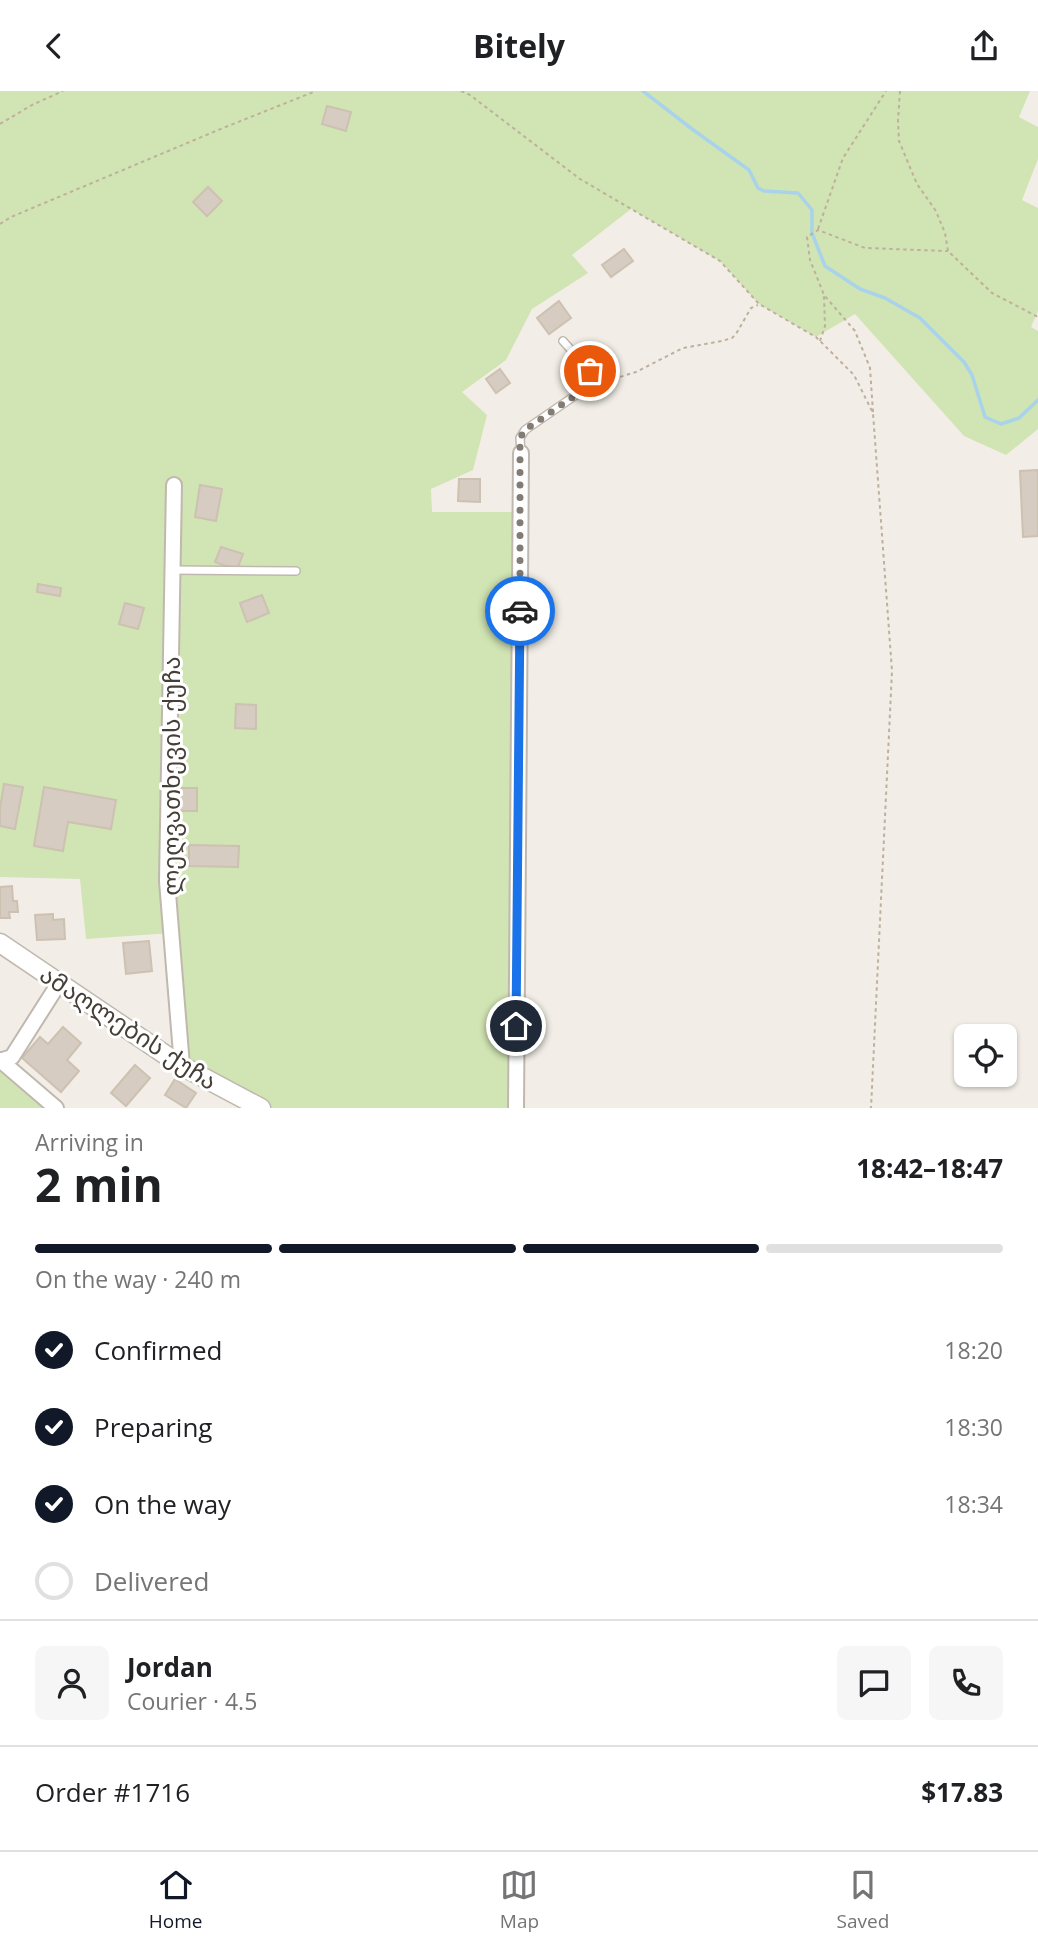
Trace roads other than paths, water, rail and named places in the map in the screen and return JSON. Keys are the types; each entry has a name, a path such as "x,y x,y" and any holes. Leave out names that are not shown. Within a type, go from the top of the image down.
{"street":[{"path":"516,1108 521,453"},
{"name":"ლეღვათხევის ქუჩა","path":"174,485 167,881 183,1066"},
{"name":"ამაღლების ქუჩა","path":"0,943 183,1066 261,1108"},
{"path":"0,1061 12,1057 59,983"},
{"path":"0,1061 56,1108"}],"lane":[{"path":"521,453 520,438 525,430 589,386 592,377 590,371 563,341"},
{"path":"173,570 296,571"}],"waterway":[{"path":"643,91 749,170 758,188 764,191 798,193 812,210 812,233 825,266 860,289 885,298 920,318 964,362 972,375 985,417 1001,424 1019,418 1038,400"}]}
